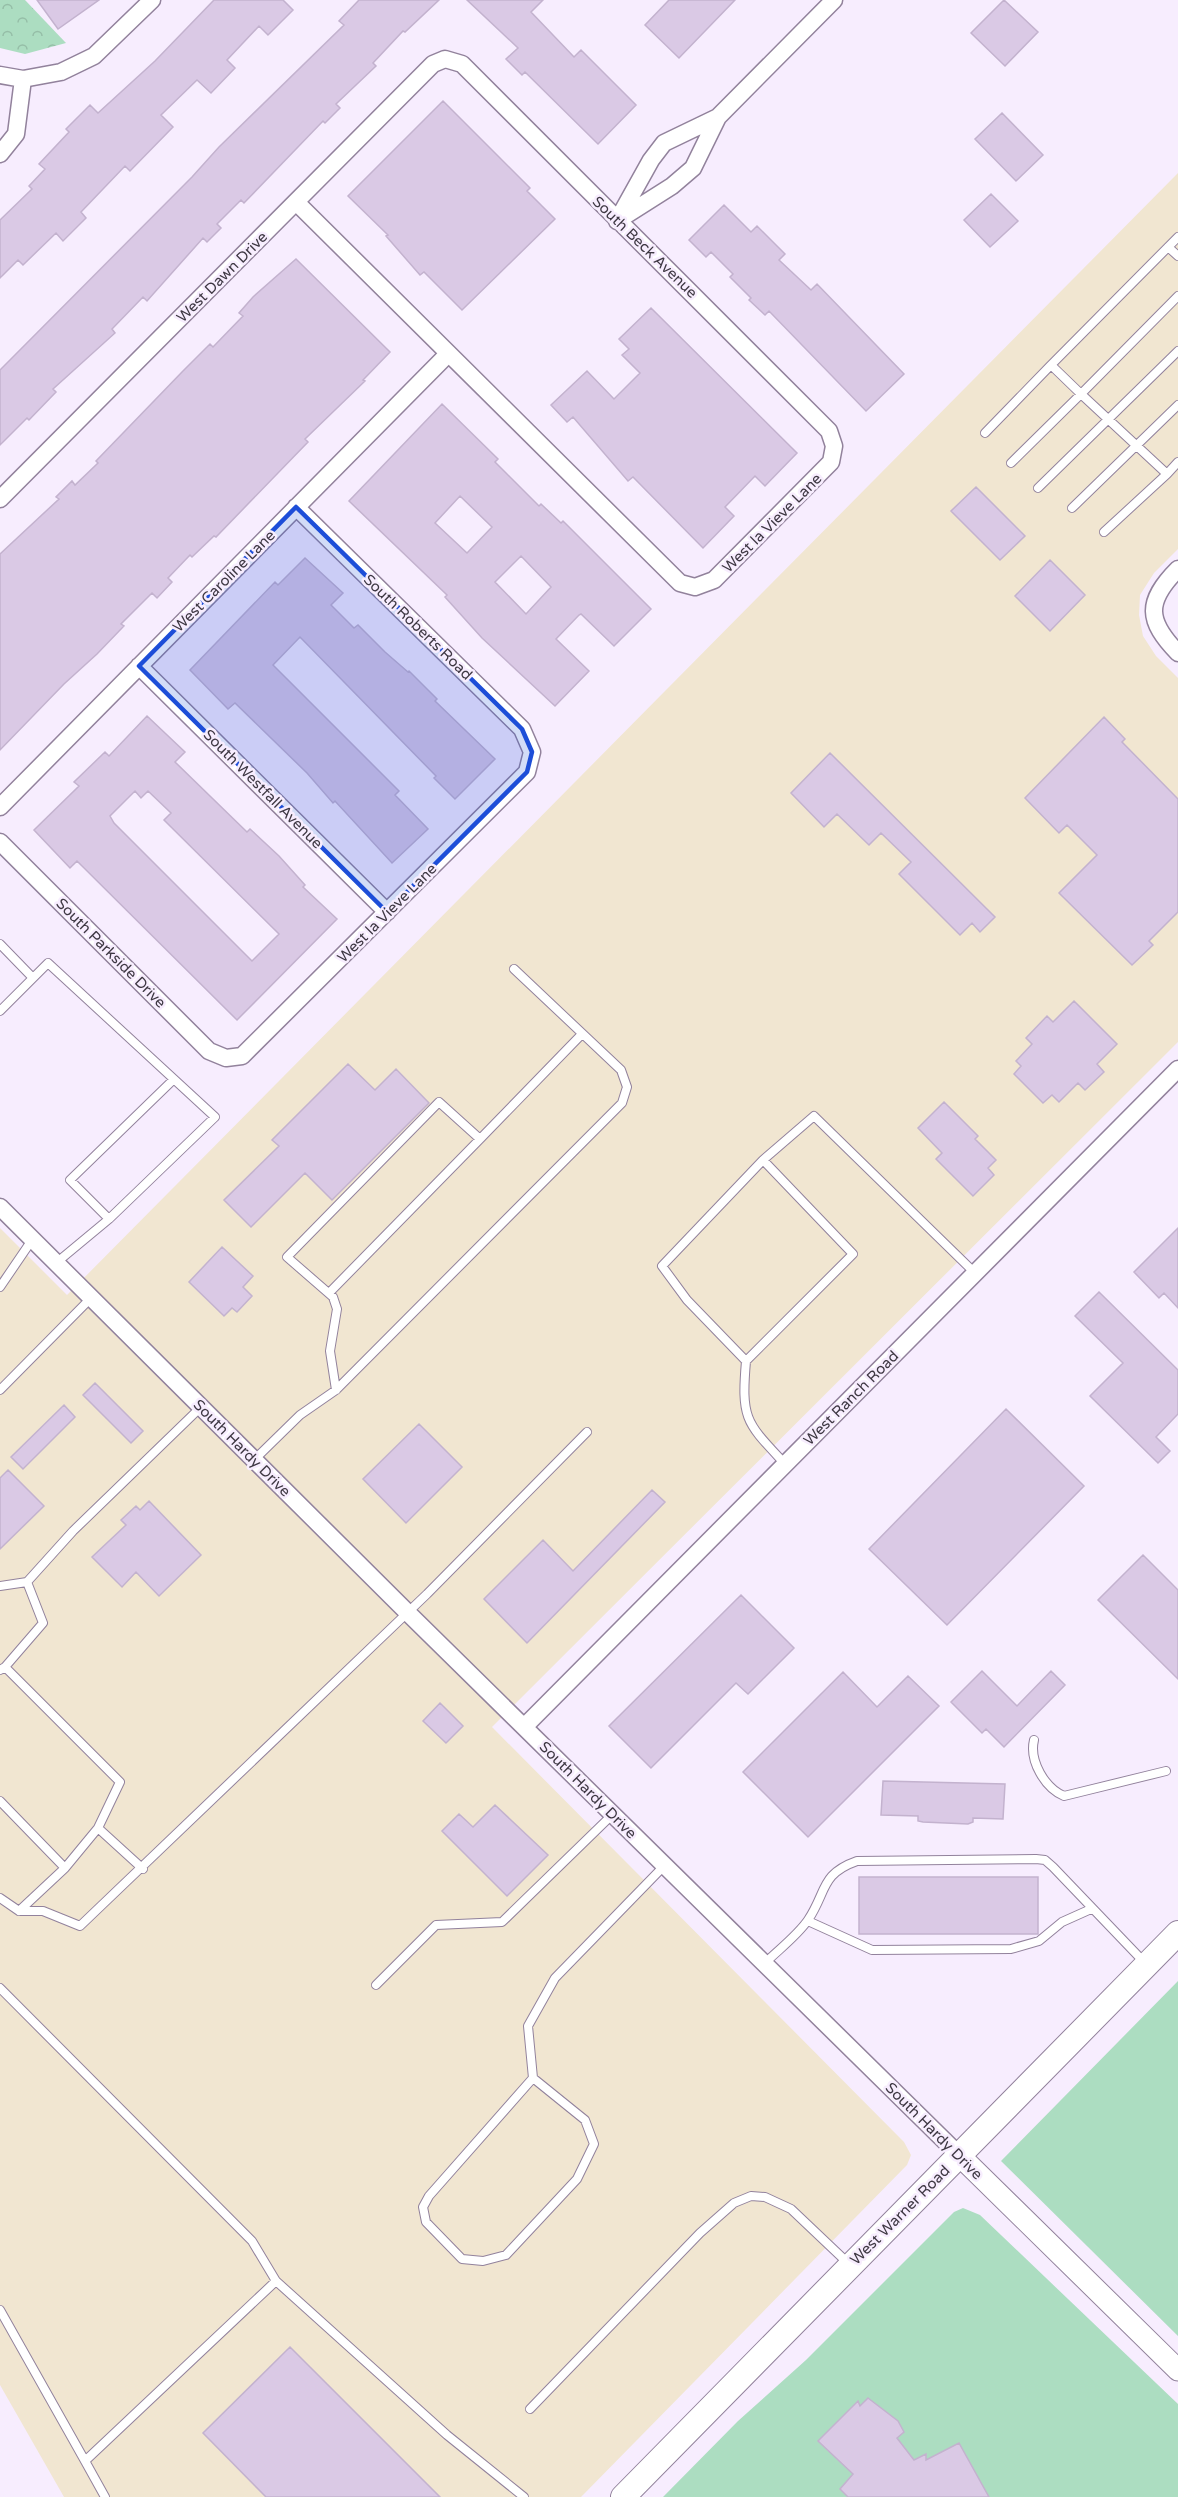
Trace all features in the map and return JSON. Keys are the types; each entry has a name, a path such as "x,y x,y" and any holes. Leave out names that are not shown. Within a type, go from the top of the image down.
{"main road":[{"name":"West Warner Road","path":"623,2497 1178,1933"}],"street":[{"path":"0,75 24,79 61,72 94,56 152,0"},
{"path":"617,220 672,186 693,168 718,117 834,0"},
{"name":"West Dawn Drive","path":"0,499 433,64 445,59"},
{"name":"South Beck Avenue","path":"445,59 462,64 617,220 740,339 829,431 834,446"},
{"path":"0,154 16,134 24,79"},
{"path":"617,220 651,160 664,143 718,117"},
{"path":"296,202 447,355"},
{"name":"West Caroline Lane","path":"0,807 447,355"},
{"name":"West la Vieve Lane","path":"447,355 680,584 695,587 714,580 806,490 831,462 834,446"},
{"name":"South Roberts Road","path":"296,507 522,729 532,752"},
{"path":"1178,569 1155,598 1152,614 1161,635 1178,653"},
{"name":"South Westfall Avenue","path":"140,666 387,912"},
{"name":"West la Vieve Lane","path":"226,1058 242,1056 527,772 532,752"},
{"name":"South Parkside Drive","path":"0,842 209,1051 226,1058"},
{"name":"West Ranch Road","path":"524,1727 1178,1069"},
{"name":"South Hardy Drive","path":"0,1208 408,1614 1178,2370"}],"lane":[{"path":"985,433 1178,237"},
{"path":"1168,247 1178,256"},
{"path":"1011,463 1178,296"},
{"path":"1038,488 1178,351"},
{"path":"1051,364 1167,474"},
{"path":"1072,508 1178,405"},
{"path":"1104,532 1178,462"},
{"path":"0,944 33,978"},
{"path":"0,1011 48,963 215,1117 109,1219 56,1263"},
{"path":"254,1460 300,1414 336,1390 622,1103 627,1087 621,1070 514,969"},
{"path":"329,1293 582,1034"},
{"path":"109,1219 70,1180 173,1080"},
{"path":"336,1390 330,1351 338,1309 329,1293 287,1257 439,1102 480,1139"},
{"path":"746,1361 687,1300 662,1266 763,1160 814,1116 975,1273"},
{"path":"763,1160 853,1254 746,1361 743,1400 751,1427 784,1464"},
{"path":"0,1287 32,1240"},
{"path":"0,1390 91,1298"},
{"path":"0,1586 27,1582 73,1531 201,1407"},
{"path":"0,1898 19,1911 43,1911 80,1926 143,1869 408,1614 518,1505 586,1432"},
{"path":"19,1911 64,1868 98,1828 120,1782 2,1669 43,1623 27,1582"},
{"path":"1034,1740 1032,1749 1042,1776 1054,1792 1064,1796 1166,1771"},
{"path":"0,1801 64,1868"},
{"path":"376,1985 436,1925 502,1922 612,1815"},
{"path":"98,1828 143,1869"},
{"path":"764,1964 808,1921 827,1881 840,1867 857,1861 1045,1860 1147,1965"},
{"path":"533,2078 429,2196 423,2207 426,2222 462,2259 483,2261 506,2255 577,2179 594,2144 585,2120 533,2078 528,2026 555,1978 664,1866"},
{"path":"808,1921 872,1950 1011,1949 1039,1941 1062,1922 1091,1909"},
{"path":"0,1988 252,2241 276,2281 447,2435 524,2497"},
{"path":"530,2409 700,2233 734,2203 751,2196 765,2197 791,2209 850,2266"},
{"path":"85,2461 276,2281"},
{"path":"0,2310 105,2497"}],"highlighted area":[{"path":"296,507 522,729 532,752 527,772 387,912 139,666"}],"shaded area":[{"path":"1178,173 1178,549 1154,573 1140,595 1139,615 1143,636 1156,656 1178,678 1178,1042 492,1727 904,2142 911,2155 907,2165 581,2497 64,2497 0,2385 0,1228 67,1295"}],"green space":[{"path":"0,0 25,0 66,43 25,54 0,48"},
{"path":"1178,1981 1178,2336 1001,2161"},
{"path":"963,2208 980,2215 1178,2404 1178,2497 663,2497 738,2421 806,2360 954,2212"}],"building":[{"path":"37,0 99,0 58,29"},
{"path":"214,0 283,0 293,10 268,35 259,26 227,60 235,68 211,93 197,80 161,115 173,127 130,171 125,166 81,212 86,218 63,241 56,233 23,265 18,260 0,278 0,220 32,189 29,186 45,169 39,164 69,132 66,129 90,105 98,113 155,61"},
{"path":"359,0 439,0 405,32 403,31 373,63 376,66 336,104 340,108 325,123 323,121 244,203 241,200 217,224 221,228 207,242 203,238 147,301 143,297 112,329 115,333 53,389 56,392 0,445 0,370 219,147 344,25 339,21"},
{"path":"467,0 543,0 531,12 574,57 581,50 636,105 598,144 525,72 522,75 506,59 518,48"},
{"path":"669,0 735,0 679,58 645,25"},
{"path":"1004,0 1038,32 1005,66 971,33"},
{"path":"443,101 530,188 527,191 555,219 462,310 424,272 420,275 386,236 388,235 348,196"},
{"path":"1002,113 1043,155 1016,181 975,139"},
{"path":"991,194 1018,221 990,247 964,220"},
{"path":"724,205 751,232 757,226 785,254 779,260 811,290 817,284 904,374 866,411 769,311 765,315 749,300 751,298 730,277 733,274 711,252 706,257 689,240"},
{"path":"296,259 390,352 363,380 365,381 305,439 308,442 216,537 214,536 192,557 190,555 168,578 172,582 157,598 152,593 121,624 124,626 97,654 64,684 0,750 0,554 59,499 56,497 72,481 75,485 98,463 96,461 182,372 210,344 213,347 243,316 239,313 253,297"},
{"path":"651,308 797,453 765,486 755,476 725,507 734,516 703,548 633,477 628,481 573,417 567,422 551,405 587,371 614,399 640,373 622,355 629,349 619,339"},
{"path":"442,404 498,459 495,462 539,506 541,504 561,523 563,521 651,609 614,646 581,614 579,615 556,639 589,671 555,706 482,638 445,597 447,595 349,501","holes":["460,496 492,527 467,553 435,523","521,556 551,587 526,614 495,582"]},
{"path":"976,487 1025,536 1000,560 951,511"},
{"path":"305,558 343,593 331,605 354,628 358,625 385,652 409,671 437,699 435,701 495,759 455,799 434,778 436,776 300,637 273,665 399,791 395,795 428,829 392,863 335,801 333,803 307,773 235,703 228,709 190,670 275,582 278,585"},
{"path":"1050,560 1085,595 1050,631 1015,596"},
{"path":"147,716 185,752 175,762 247,832 250,829 279,856 305,885 303,887 337,919 237,1020 77,861 70,868 34,830 79,786 74,782 105,752 109,756","holes":["135,791 141,798 148,791 171,813 164,820 279,934 252,961 114,823 110,816"]},
{"path":"1104,717 1125,739 1122,742 1178,799 1178,912 1149,941 1153,945 1132,965 1059,893 1097,855 1067,825 1059,833 1025,798"},
{"path":"830,753 995,917 980,932 972,923 960,935 899,874 911,862 881,833 869,845 837,814 824,827 791,793"},
{"path":"1074,1001 1117,1044 1097,1064 1104,1072 1085,1090 1078,1083 1059,1102 1052,1095 1043,1103 1014,1074 1021,1066 1016,1061 1032,1044 1026,1038 1047,1016 1053,1022"},
{"path":"348,1064 375,1090 396,1069 429,1103 332,1200 305,1173 251,1227 224,1200 279,1146 272,1140"},
{"path":"944,1102 978,1136 975,1139 996,1160 988,1168 994,1175 973,1196 936,1159 942,1153 918,1128"},
{"path":"1178,1228 1178,1308 1164,1293 1159,1298 1134,1272"},
{"path":"222,1247 253,1276 243,1287 252,1296 237,1312 232,1308 224,1316 189,1282"},
{"path":"1099,1292 1178,1370 1178,1414 1156,1437 1170,1451 1158,1463 1090,1396 1123,1363 1075,1316"},
{"path":"95,1383 143,1431 131,1443 83,1395"},
{"path":"64,1405 75,1417 23,1469 11,1457"},
{"path":"1006,1409 1084,1486 947,1625 869,1549"},
{"path":"419,1424 462,1467 406,1523 363,1479"},
{"path":"8,1470 44,1506 0,1549 0,1478"},
{"path":"652,1490 665,1502 527,1643 484,1599 543,1540 573,1571"},
{"path":"149,1501 201,1555 159,1596 136,1572 122,1587 92,1557 126,1525 121,1520 136,1506 140,1510"},
{"path":"1143,1555 1178,1590 1178,1679 1098,1600"},
{"path":"741,1595 794,1648 748,1694 736,1683 651,1768 609,1726"},
{"path":"982,1671 1017,1706 1051,1671 1065,1685 1004,1747 986,1729 982,1733 951,1702"},
{"path":"843,1672 877,1707 908,1676 939,1706 808,1837 743,1772"},
{"path":"440,1703 463,1726 446,1743 423,1721"},
{"path":"883,1781 1005,1784 1003,1819 973,1818 973,1822 968,1824 923,1822 918,1821 918,1816 881,1815"},
{"path":"495,1805 548,1855 507,1896 442,1831 459,1814 473,1827"},
{"path":"859,1877 1038,1877 1038,1934 859,1934"},
{"path":"290,2347 440,2497 266,2497 203,2433"},
{"path":"868,2398 898,2421 904,2432 897,2438 914,2460 926,2454 926,2460 959,2443 989,2497 848,2497 840,2489 853,2474 818,2441 858,2401 860,2406"}]}
